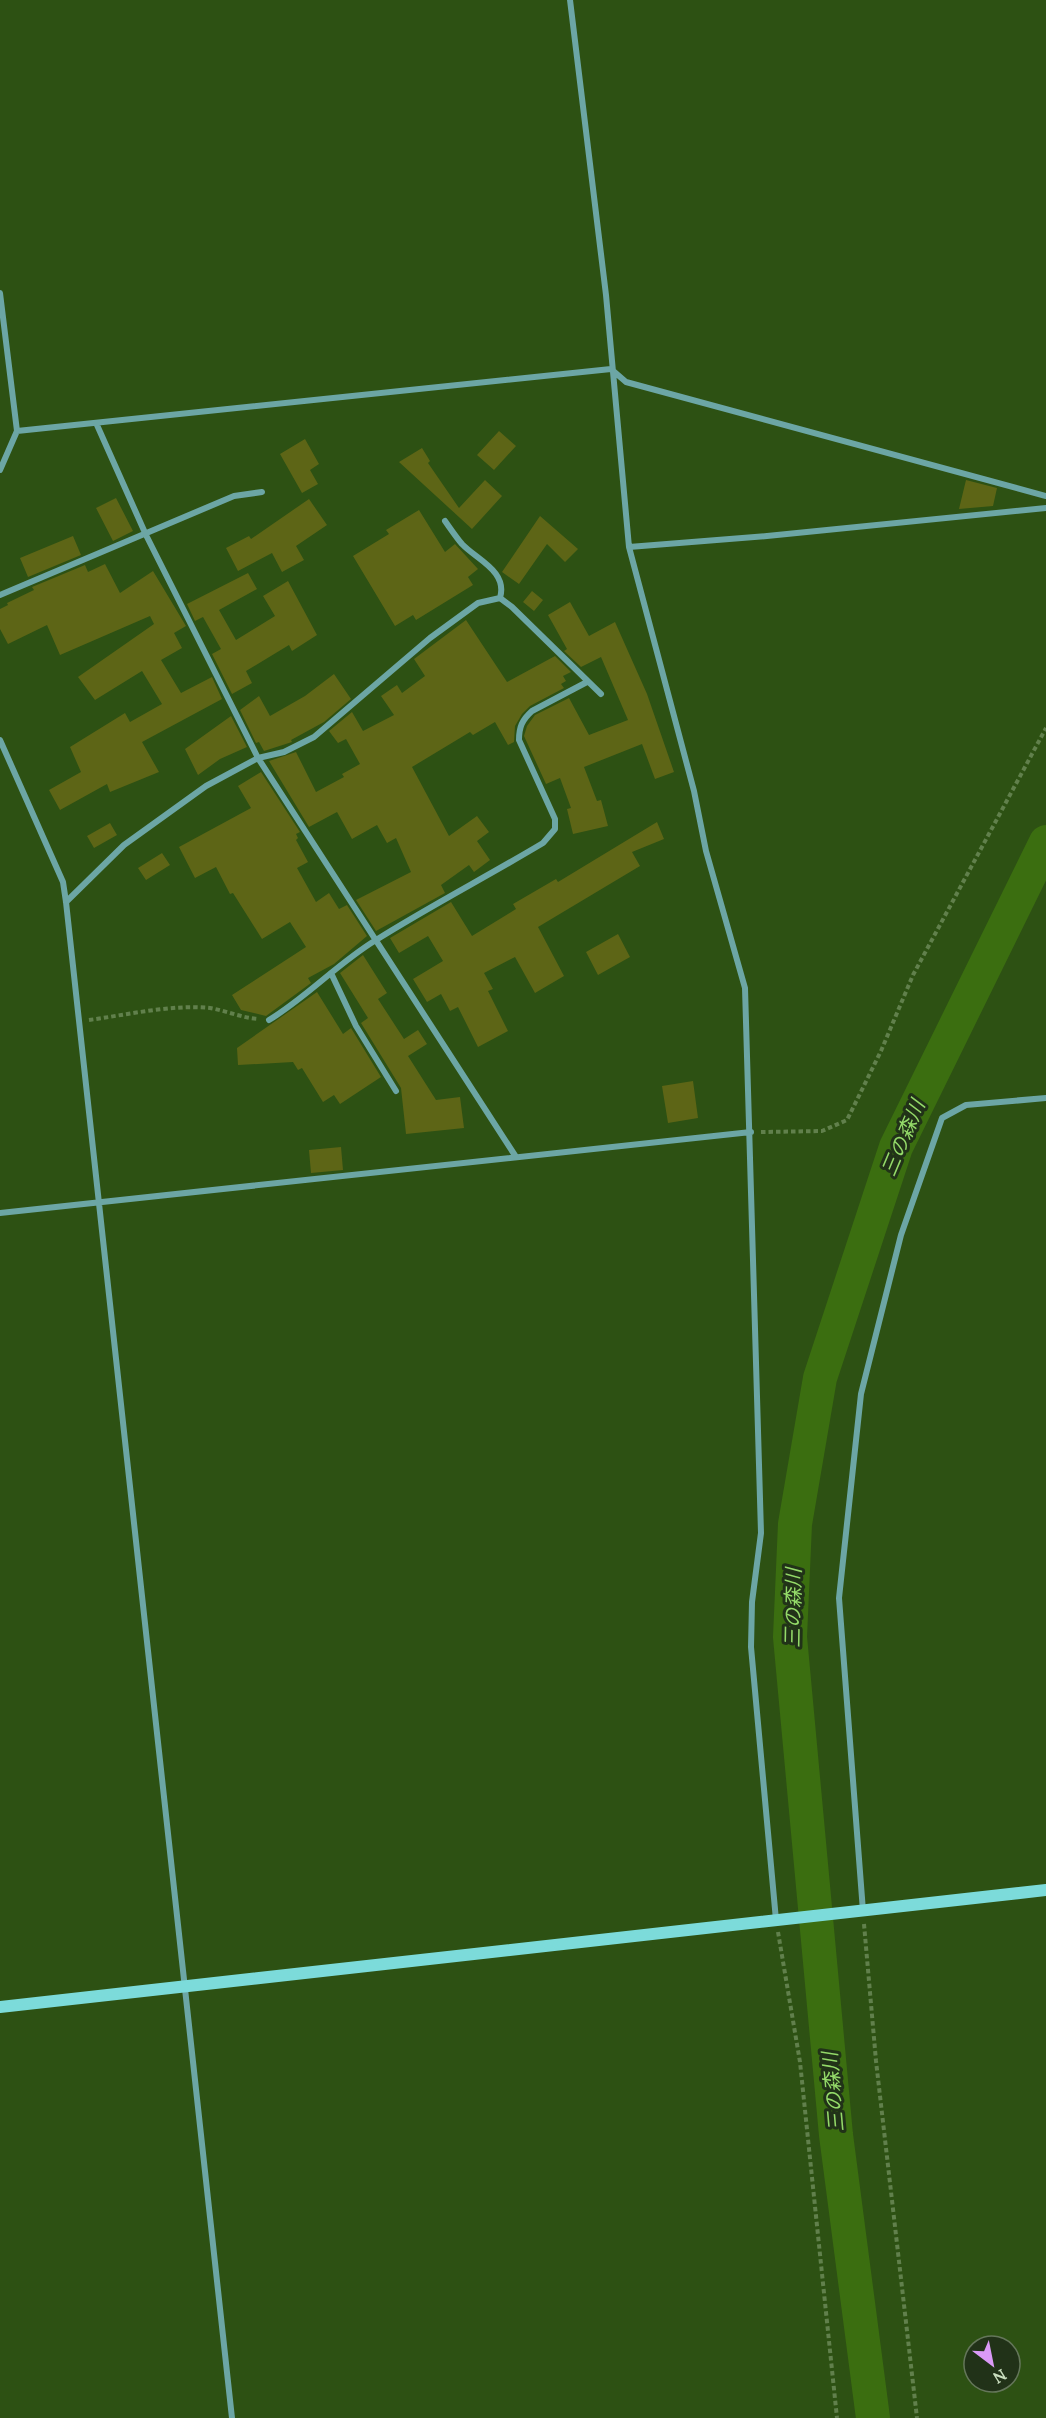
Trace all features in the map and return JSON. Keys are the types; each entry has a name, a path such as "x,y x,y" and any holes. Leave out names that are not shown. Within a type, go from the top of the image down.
{"street":[{"path":"570,0 606,295 629,547 694,791 706,851 745,988 761,1533 752,1602 751,1647 776,1920"},
{"path":"0,293 17,431 0,470"},
{"path":"17,431 97,425 611,369 626,382 1046,496"},
{"path":"97,425 146,535 258,758 516,1157"},
{"path":"0,595 234,496 262,492"},
{"path":"629,547 767,537 1046,508"},
{"path":"445,521 463,545 491,567 503,590 500,598"},
{"path":"500,598 601,694"},
{"path":"66,902 124,845 206,786 258,758 284,753 314,737 430,638 483,601 500,598"},
{"path":"269,1020 291,1006 375,940 552,836 555,819 519,740 519,731 524,718 531,711 587,682"},
{"path":"0,740 63,882 66,902 183,1988 225,2338 232,2418"},
{"path":"331,973 356,1026 396,1091"},
{"path":"863,1912 839,1598 857,1418 864,1383 901,1235 942,1118 966,1105 1046,1098"},
{"path":"0,1213 751,1132"},
{"path":"0,2007 791,1918 849,1914 1046,1890"}],"path":[{"path":"751,1132 822,1131 847,1120 881,1051 913,975 1046,728"},
{"path":"80,1021 186,1008 210,1008 243,1018 269,1020"},
{"path":"863,1912 876,2061 917,2418"},
{"path":"776,1920 800,2062 837,2418"}],"building":[{"path":"499,431 516,446 494,470 477,455"},
{"path":"305,439 319,464 310,470 318,484 302,493 280,454"},
{"path":"422,448 430,461 428,463 459,508 485,480 502,496 472,529 399,462"},
{"path":"966,480 997,488 993,506 959,509"},
{"path":"116,498 133,531 113,541 96,508"},
{"path":"309,499 327,525 296,546 304,560 282,572 272,553 238,571 226,548 249,536 251,539"},
{"path":"419,510 445,552 455,544 478,569 468,577 473,585 416,620 413,615 395,626 353,556 389,534 386,530"},
{"path":"540,516 578,549 565,562 547,544 519,584 502,572"},
{"path":"73,536 81,555 28,577 20,558"},
{"path":"105,564 120,593 153,571 186,626 174,633 182,648 161,660 181,693 212,677 222,699 142,742 159,772 110,792 107,784 60,810 49,790 81,772 70,747 125,713 130,722 162,704 142,671 95,700 78,677 154,624 150,616 60,655 47,625 8,644 0,629 0,609 8,605 7,603 34,590 32,587 85,565 88,572"},
{"path":"248,573 257,589 219,610 236,640 275,616 263,596 288,581 317,635 292,651 289,645 246,671 252,683 232,694 212,654 221,649 203,617 195,621 187,604"},
{"path":"532,591 543,600 534,611 523,602"},
{"path":"570,602 589,636 615,622 647,694 674,772 655,779 642,744 584,767 597,801 601,800 608,826 573,834 567,809 571,808 560,778 546,784 524,736 527,726 535,715 569,698 589,735 628,720 601,657 581,667 564,651 567,649 548,615"},
{"path":"466,620 507,682 555,656 571,672 563,676 566,681 561,684 564,688 530,706 522,714 515,726 514,742 508,745 495,722 473,735 470,732 412,767 449,836 477,816 489,832 477,841 490,860 474,872 469,865 441,885 445,893 376,931 356,900 411,872 396,838 387,843 377,825 352,839 337,812 309,827 269,761 296,752 316,792 344,777 342,774 360,764 346,739 338,743 329,731 352,712 363,731 394,715 381,696 397,685 402,693 425,676 414,659"},
{"path":"334,674 351,699 324,722 291,740 292,742 264,751 259,742 256,743 240,710 259,696 270,716 305,696"},
{"path":"231,716 247,747 220,759 198,775 185,749"},
{"path":"261,772 300,832 296,834 298,838 296,840 308,862 297,868 316,902 329,893 339,909 347,905 367,936 334,964 308,978 311,983 266,1016 241,1010 232,995 306,947 290,922 262,939 233,893 230,894 216,867 195,878 179,847 251,808 238,786"},
{"path":"657,822 664,839 632,852 640,866 538,927 564,976 535,993 515,957 484,973 493,989 488,991 508,1031 478,1047 458,1007 450,1011 441,994 427,1002 413,979 443,961 428,936 399,953 390,938 451,902 472,936 516,909 513,904 556,879 558,882"},
{"path":"110,823 117,835 94,848 87,836"},
{"path":"162,853 170,865 146,880 138,868"},
{"path":"618,934 630,957 598,975 586,952"},
{"path":"363,955 387,993 378,999 404,1039 418,1030 427,1044 408,1056 436,1100 460,1097 464,1128 406,1134 401,1088 361,1023 368,1018 340,973"},
{"path":"317,992 343,1034 351,1028 381,1077 340,1104 334,1095 323,1102 302,1068 298,1070 293,1062 238,1065 237,1048"},
{"path":"693,1081 698,1118 668,1123 662,1086"},
{"path":"341,1147 343,1170 311,1173 309,1150"}],"waterway":[{"name":"三の森川","path":"873,2418 836,2135 790,1637 795,1524 820,1378 896,1147 1046,842"}]}
